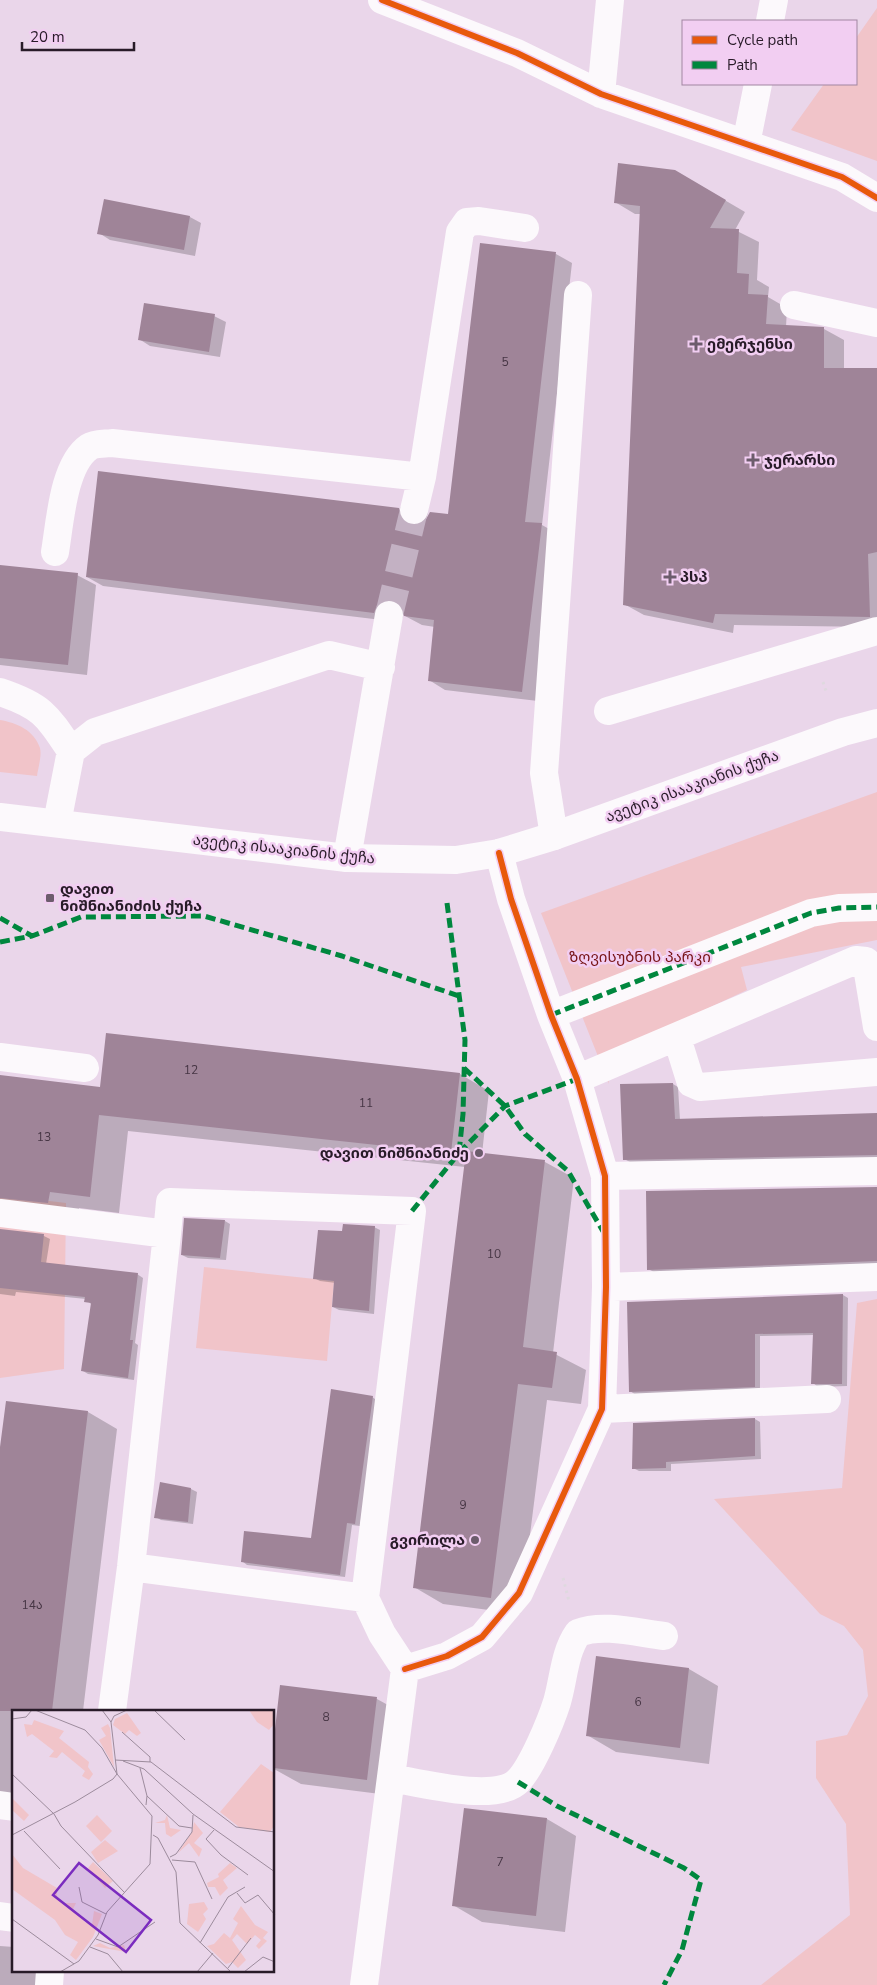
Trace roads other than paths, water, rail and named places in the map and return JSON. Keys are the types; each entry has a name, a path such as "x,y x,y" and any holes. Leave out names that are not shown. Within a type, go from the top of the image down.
{"street":[{"path":"382,0 517,53 601,94 842,177 877,198"},
{"path":"601,94 610,0"},
{"path":"770,20 774,0"},
{"path":"746,144 758,85"},
{"path":"414,510 422,477 460,232 467,222 525,228"},
{"path":"554,836 544,773 578,295"},
{"path":"794,306 877,324"},
{"path":"55,552 66,488 76,459 90,446 112,442 422,477"},
{"path":"347,858 390,615"},
{"path":"608,711 877,631"},
{"path":"57,823 71,751 95,732 329,655 381,667"},
{"path":"0,692 26,701 50,719 71,751"},
{"name":"ავეტიკ ისააკიანის ქუჩა","path":"0,817 347,858 456,860 499,853 554,836 842,732 877,723"},
{"path":"405,1669 447,1656 482,1637 519,1593 602,1409 606,1286 605,1176 576,1079 551,1015 511,899 499,853"},
{"path":"551,1015 811,913 839,908 877,907"},
{"path":"576,1079 677,1038 856,960 866,961 877,1027"},
{"path":"677,1038 691,1083 700,1087 877,1072"},
{"path":"0,1057 85,1068"},
{"path":"605,1176 877,1171"},
{"path":"112,1710 131,1568 170,1202 412,1211 365,1598 382,1634 405,1669 364,1985"},
{"path":"0,1213 167,1234"},
{"path":"606,1286 877,1277"},
{"path":"602,1409 827,1399"},
{"path":"131,1568 365,1598"},
{"path":"391,1778 466,1791 497,1790 518,1782 535,1755 557,1702 567,1654 578,1633 587,1629 604,1629 664,1636"},
{"path":"49,1985 50,1972"}],"tunnel":[{"path":"389,615 414,510"}],"place":[{"name":"ემერჯენსი","path":"696,344"},
{"name":"ჯერარსი","path":"753,460"},
{"name":"პსპ","path":"670,577"},
{"name":"დავით ნიშნიანიძის ქუჩა","path":"50,898"},
{"name":"დავით ნიშნიანიძე","path":"479,1153"},
{"name":"გვირილა","path":"475,1540"}],"park label":[{"name":"ზღვისუბნის პარკი","path":"640,957"}]}
